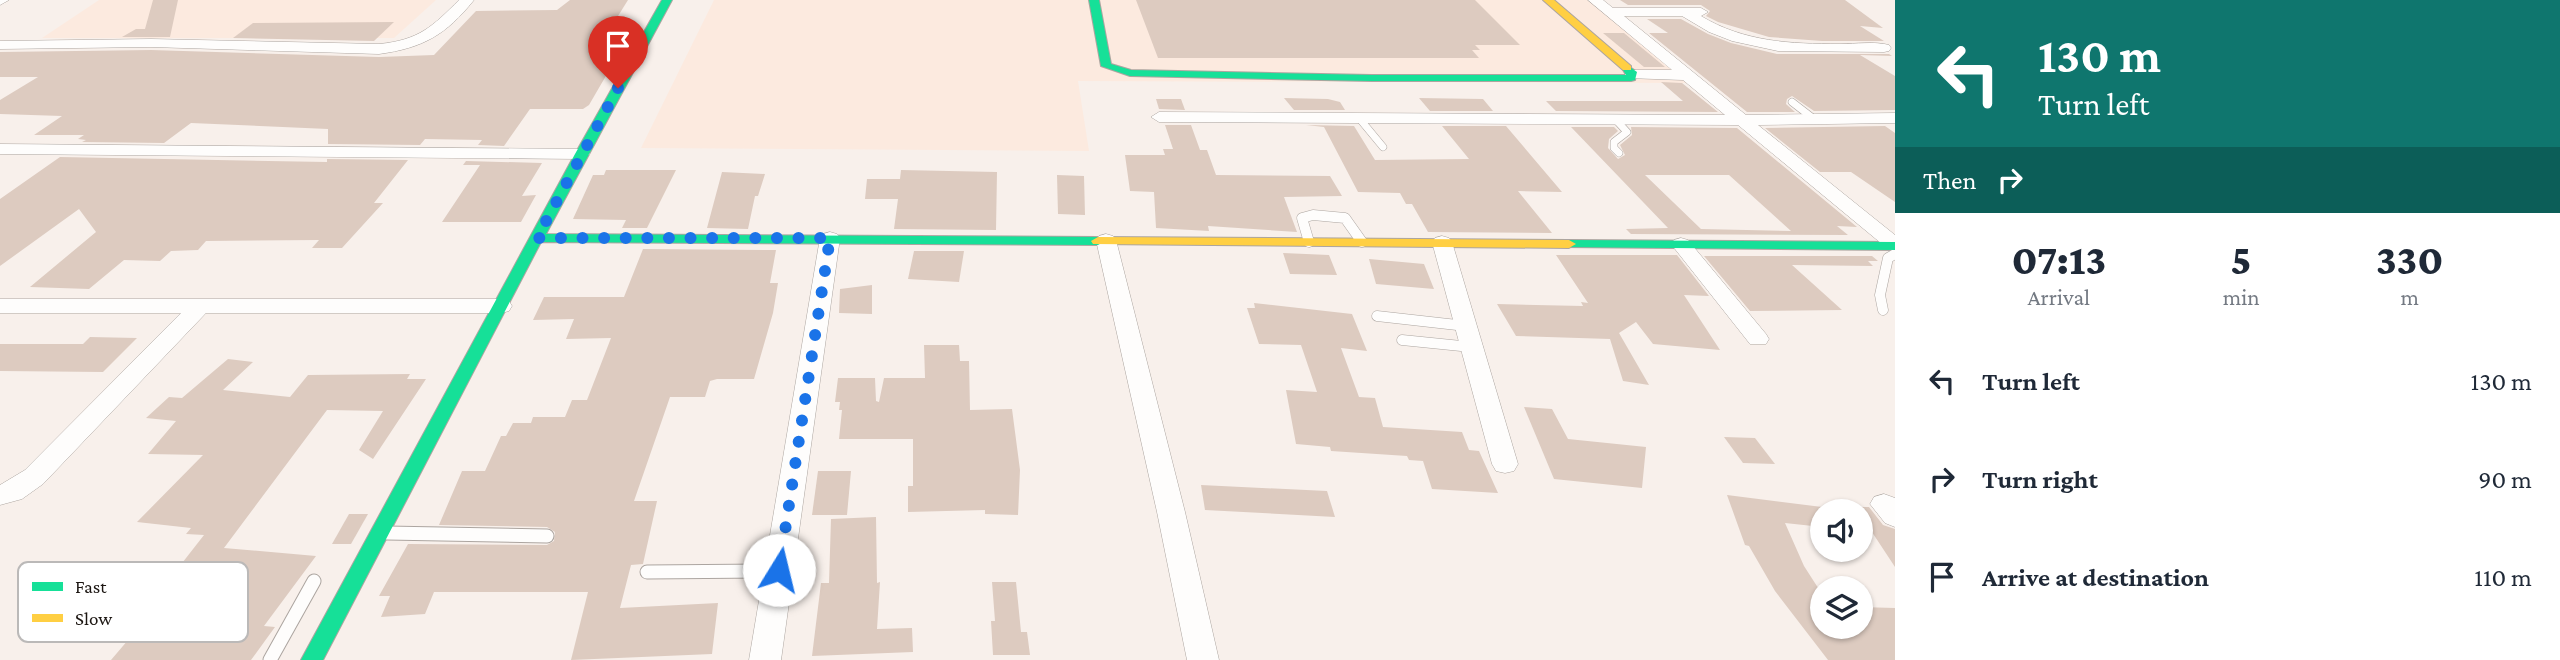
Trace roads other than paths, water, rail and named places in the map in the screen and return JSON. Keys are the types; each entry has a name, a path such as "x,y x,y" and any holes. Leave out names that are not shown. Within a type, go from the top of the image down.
{"street":[{"path":"0,45 151,43 379,49 419,43 433,35 467,0"},
{"path":"312,660 580,154 667,0"},
{"path":"1094,0 1106,66 1130,73 1622,79 1633,75 1687,75"},
{"path":"1548,0 1633,75"},
{"path":"1595,0 1895,245"},
{"path":"1610,12 1701,12"},
{"path":"1685,12 1719,32 1755,42 1788,47 1884,48"},
{"path":"1159,117 1616,120 1895,118"},
{"path":"0,149 580,154"},
{"path":"537,238 1895,245"},
{"path":"765,660 830,238"},
{"path":"1106,240 1171,512 1203,660"},
{"path":"1442,242 1505,464"},
{"path":"1681,244 1758,339"},
{"path":"0,306 501,306"},
{"path":"0,495 24,485 42,470 198,308"}],"lane":[{"path":"1792,102 1814,120"},
{"path":"1359,118 1382,147"},
{"path":"1616,120 1627,132 1614,142 1614,148 1619,153"},
{"path":"1309,242 1302,218 1313,215 1345,218 1362,242"},
{"path":"1883,310 1880,295 1888,258 1895,254"},
{"path":"1377,316 1469,337"},
{"path":"1402,340 1469,337"},
{"path":"380,533 547,536"},
{"path":"647,572 779,570"},
{"path":"270,660 314,581"}]}
